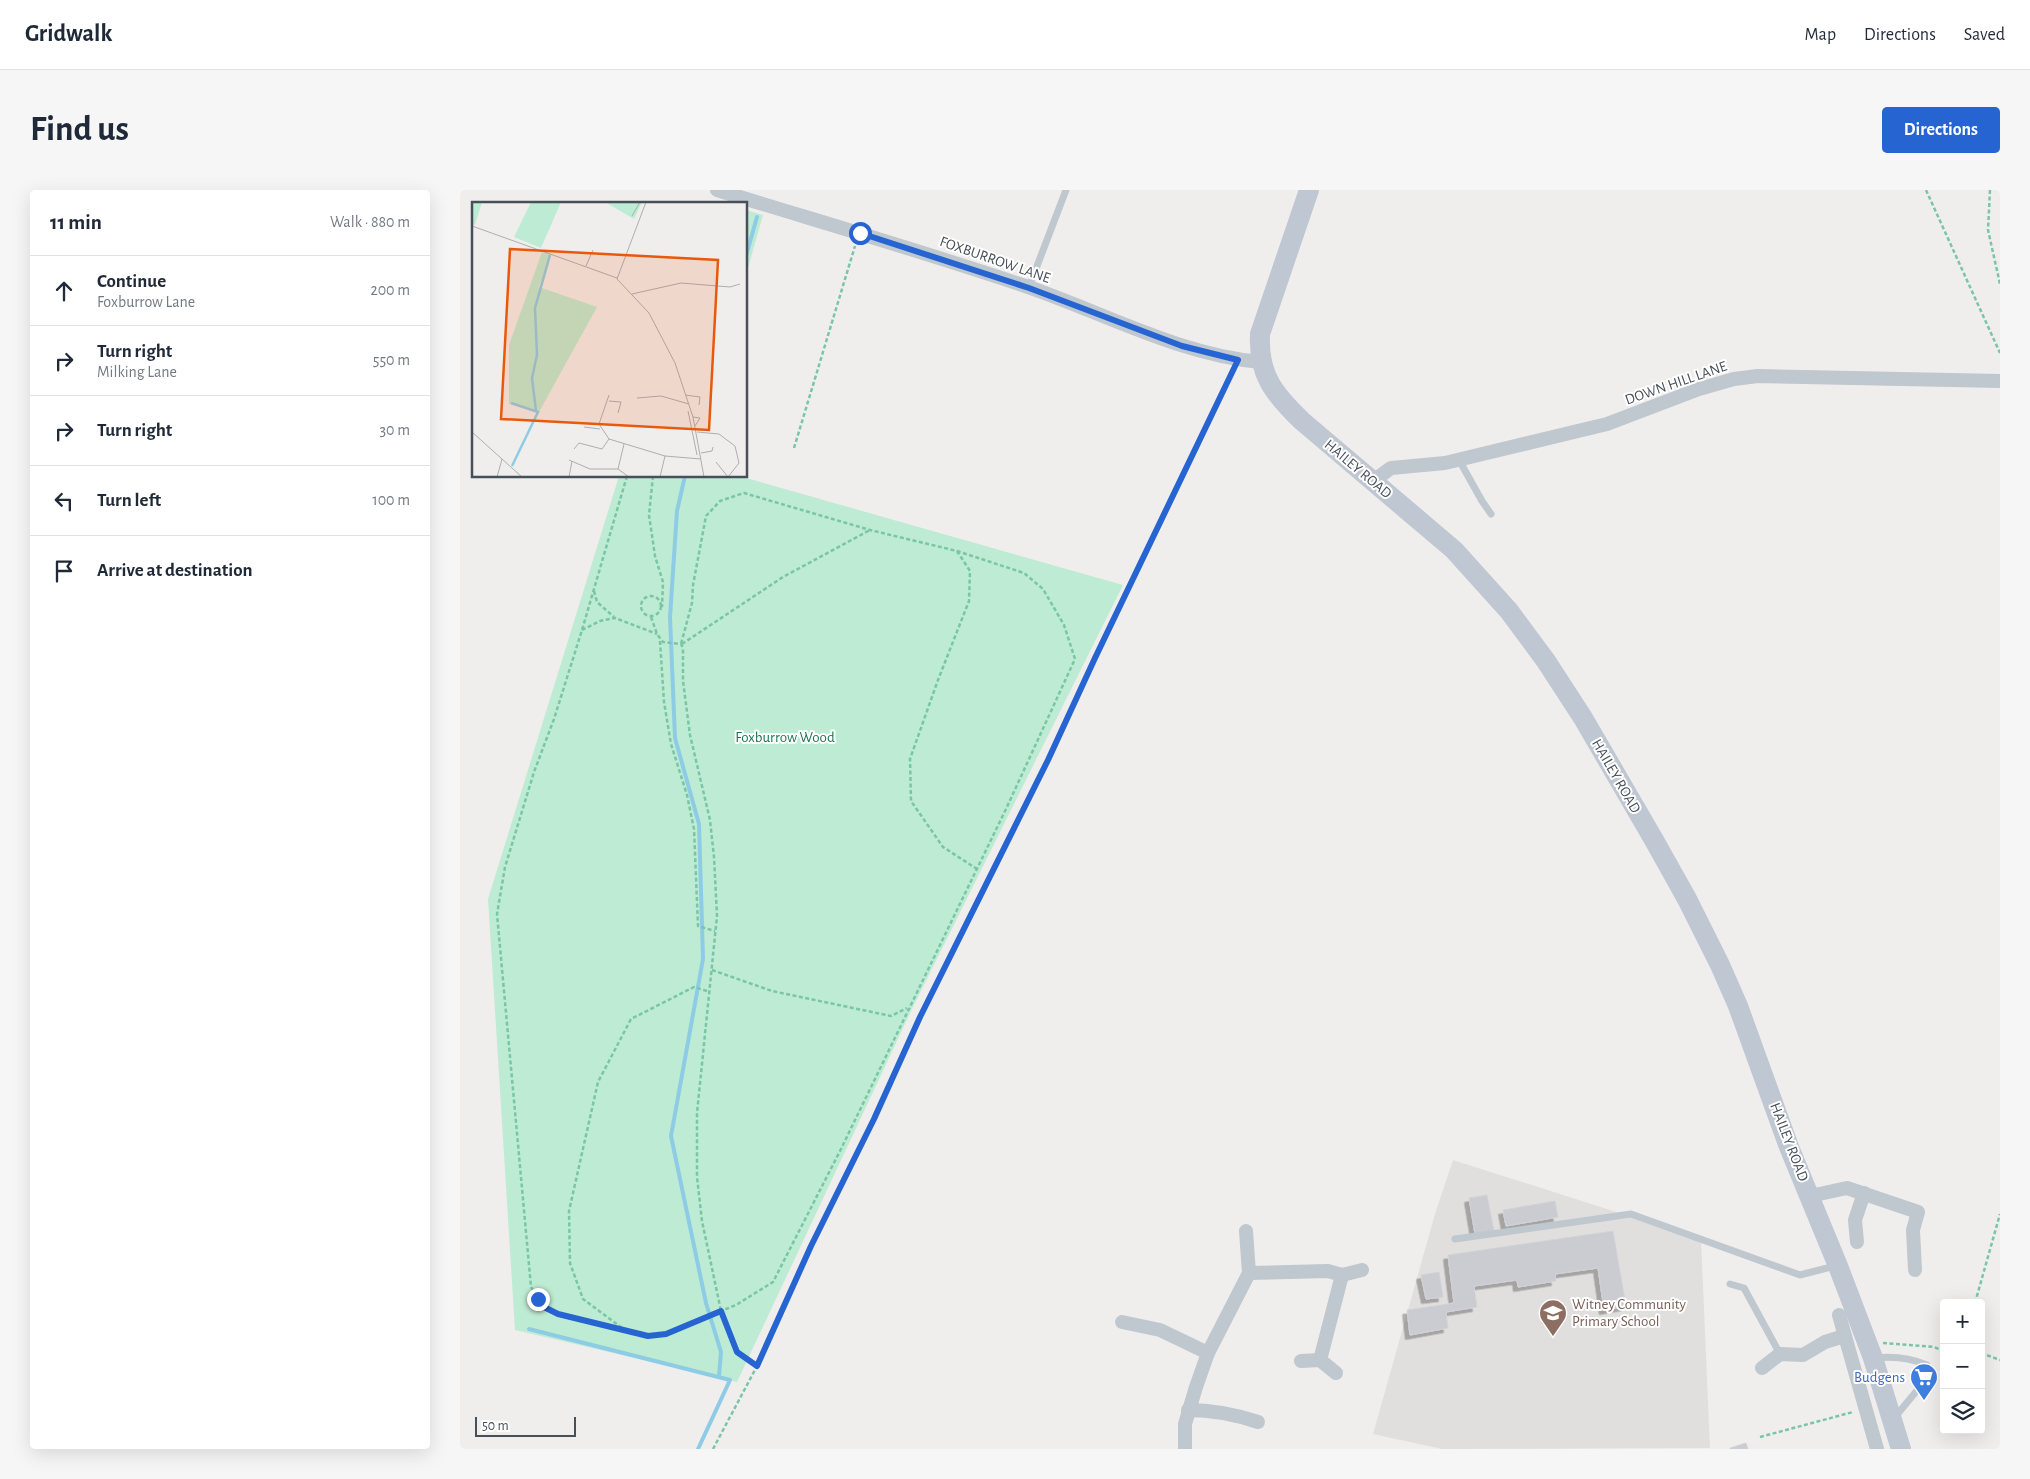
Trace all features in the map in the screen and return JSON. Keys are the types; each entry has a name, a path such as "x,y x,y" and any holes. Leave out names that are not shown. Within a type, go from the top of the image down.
{"main road":[{"name":"HAILEY ROAD","path":"1309,190 1260,334 1259,349 1264,374 1286,405 1454,550 1509,611 1546,661 1582,718 1682,891 1720,965 1738,1006 1789,1147 1870,1350 1901,1449"}],"street":[{"name":"FOXBURROW LANE","path":"718,190 860,233 1029,288 1182,346 1238,360 1261,362"},
{"name":"DOWN HILL LANE","path":"1373,481 1391,468 1446,463 1607,424 1699,389 1734,379 1758,376 2000,380"},
{"path":"1810,1196 1847,1188 1918,1212 1913,1230 1915,1270"},
{"path":"1857,1242 1855,1220 1864,1193"},
{"path":"1185,1449 1185,1424 1188,1410 1208,1353 1249,1273 1246,1231"},
{"path":"1249,1273 1328,1271 1342,1275 1362,1270"},
{"path":"1320,1360 1342,1275"},
{"path":"1839,1315 1877,1449"},
{"path":"1122,1322 1160,1330 1208,1353"},
{"path":"1762,1368 1780,1354 1803,1355 1826,1342 1844,1336"},
{"path":"1301,1362 1320,1360 1336,1373"},
{"path":"1188,1410 1215,1410 1258,1422"}],"lane":[{"path":"1029,288 1066,190"},
{"path":"1459,460 1491,514"},
{"path":"1455,1239 1630,1214 1800,1275 1838,1266"},
{"path":"1730,1284 1744,1288 1780,1354"},
{"path":"1870,1350 1888,1357 1914,1360 1927,1365 1929,1376 1892,1422"}],"path":[{"path":"1926,190 2000,353"},
{"path":"1990,190 1988,230 2000,284"},
{"path":"794,448 860,233"},
{"path":"713,1449 757,1366 811,1246 874,1119 920,1017 1048,760 1238,360"},
{"path":"626,478 582,630 554,719 534,772 505,867 498,905 498,936 531,1287 542,1306 558,1314 648,1336 666,1334 721,1311 773,1282 840,1151 977,869 1074,659 1064,625 1043,589 1024,573 956,551 870,530 744,493 720,501 706,516 693,585 692,604 679,644"},
{"path":"654,478 649,516 654,547 663,582 662,607 658,614 651,617 642,611 642,603 650,596 658,599 662,607"},
{"path":"651,617 660,639 667,644 679,644 783,577 870,530"},
{"path":"956,551 970,571 969,601 910,759 911,801 943,847 977,869"},
{"path":"594,591 596,602 615,618 657,634"},
{"path":"582,630 600,621 615,618"},
{"path":"660,639 664,702 671,744 694,829 698,926 716,931"},
{"path":"679,644 683,648 683,681 690,735 708,813 714,857 716,931 697,1113 696,1154 702,1221 721,1311 737,1352 757,1366"},
{"path":"712,970 772,991 892,1016 908,1008"},
{"path":"623,1329 582,1299 570,1263 569,1211 598,1082 631,1019 694,987 710,992"},
{"path":"1976,1299 2000,1214"},
{"path":"1870,1350 1934,1347 1940,1349"},
{"path":"1985,1354 2000,1360"},
{"path":"1760,1437 1867,1409"}],"shaded area":[{"name":"Witney Community Primary School","path":"1453,1160 1701,1239 1710,1448 1442,1449 1373,1434 1435,1214"}],"green space":[{"path":"748,211 763,215 748,268"},
{"name":"Foxburrow Wood","path":"618,478 746,478 1123,585 911,1011 737,1382 515,1330 488,899"}],"building":[{"path":"1487,1195 1494,1231 1475,1234 1469,1198"},
{"path":"1555,1201 1558,1217 1506,1226 1503,1210"},
{"path":"1613,1231 1626,1306 1604,1310 1598,1268 1555,1274 1556,1281 1518,1287 1517,1280 1474,1286 1477,1307 1446,1312 1448,1328 1410,1335 1407,1310 1454,1303 1448,1255"},
{"path":"1439,1272 1443,1297 1426,1299 1421,1275"},
{"path":"1746,1443 1748,1449 1730,1449 1730,1448"}],"waterway":[{"path":"748,249 757,217"},
{"path":"685,478 677,511 670,617 675,738 699,824 703,959 671,1136 706,1303 721,1352 719,1376"},
{"path":"529,1329 730,1380 698,1449"}],"place":[{"name":"Witney Community Primary School","path":"1553,1337"},
{"name":"Budgens","path":"1924,1401"}],"route":[{"path":"538,1299 542,1306 558,1314 648,1336 666,1334 721,1311 737,1352 747,1361 757,1366 811,1246 874,1119 920,1017 982,896 1048,760 1238,360 1182,346 1029,288 860,233"}]}
